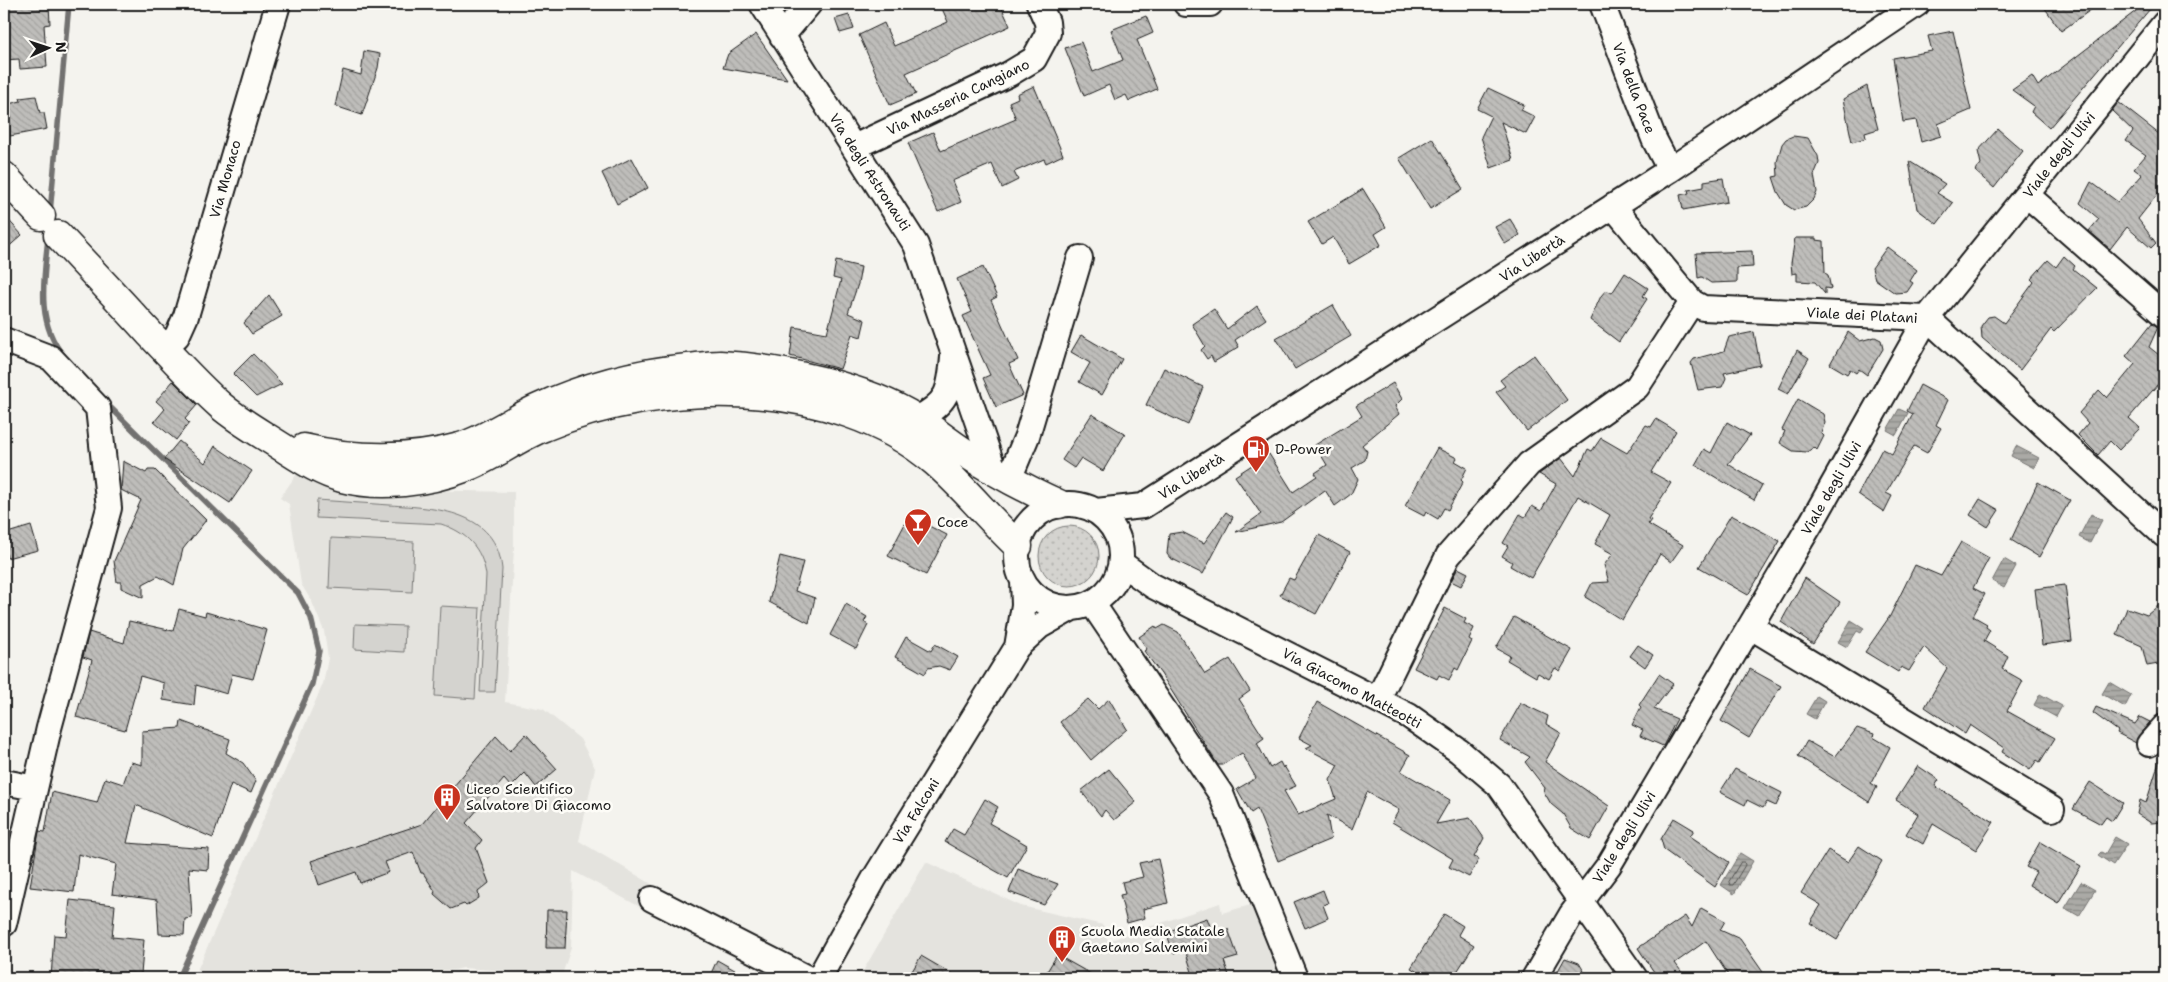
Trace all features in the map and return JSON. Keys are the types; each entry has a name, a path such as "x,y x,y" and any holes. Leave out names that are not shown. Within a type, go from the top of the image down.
{"main road":[{"path":"4,176 164,349 222,407 310,464 342,478 379,482 421,480 465,468 544,427 604,406 629,401 719,392 773,396 844,411 891,433 934,461 1018,546"},
{"path":"259,432 295,446 335,455 419,455 461,446 538,408 612,381 659,371 718,365 778,370 861,394 917,419 963,452 1059,504"}],"street":[{"name":"Via Monaco","path":"164,349 177,336 186,316 278,4"},
{"name":"Via degli Astronauti","path":"762,4 916,244 953,353 1001,474"},
{"path":"782,36 809,4"},
{"name":"Via Masseria Cangiano","path":"854,147 1010,74 1034,59 1048,33 1047,22 1039,4"},
{"path":"1186,4 1210,4"},
{"name":"Via della Pace","path":"1602,4 1654,139 1670,170"},
{"name":"Via Libertà","path":"1096,511 1143,506 1670,170 1917,4"},
{"name":"Viale degli Ulivi","path":"1534,978 1580,902 1609,865 1751,627 1927,318 2164,24"},
{"path":"2026,195 2164,315"},
{"path":"1378,699 1448,556 1529,464 1637,387 1692,302 1613,206"},
{"path":"1001,474 1027,436 1080,258"},
{"name":"Viale dei Platani","path":"1692,302 1703,308 1927,318 2164,535"},
{"path":"4,340 50,358 98,408 109,508 35,788 4,924"},
{"name":"Via degli Astronauti","path":"917,419 936,409 945,398 951,377 953,353"},
{"path":"1059,504 1072,504 1096,511 1107,520 1118,536 1121,557 1116,580 1107,592 1082,605 1059,607 1044,601 1030,590 1023,580 1018,563 1018,546 1023,531 1033,517 1059,504"},
{"name":"Via Libertà","path":"1121,557 1143,506"},
{"name":"Via Giacomo Matteotti","path":"1121,557 1153,586 1378,699 1409,716 1459,751 1499,785 1635,978"},
{"name":"Via Falconi","path":"1017,647 1024,605 1023,580"},
{"path":"1082,605 1221,794 1295,978"},
{"name":"Via Falconi","path":"819,978 874,879 1017,647 1040,626 1082,605"},
{"path":"1751,627 2052,809"},
{"path":"4,782 35,788"},
{"path":"652,900 807,978"}],"shaded area":[{"path":"303,465 415,490 514,492 514,548 505,702 543,709 580,739 595,768 579,841 655,886 644,909 573,871 571,948 562,975 463,968 455,970 210,978 195,975 323,684 328,658 324,631 312,602 301,584 289,504 280,498"},
{"path":"317,500 408,506 444,511 461,516 476,524 488,535 497,549 502,569 495,692 480,692 486,575 481,557 471,542 450,527 441,524 316,518"},
{"path":"1069,526 1086,531 1094,539 1099,556 1094,573 1086,581 1069,586 1052,581 1044,573 1039,556 1044,539 1052,531"},
{"path":"331,538 414,542 412,592 329,588"},
{"path":"440,606 480,608 475,699 435,696"},
{"path":"355,624 405,626 404,652 354,649"},
{"path":"926,862 1021,906 1103,925 1108,941 1220,903 1222,913 1254,904 1283,978 859,978"}],"water":[{"path":"1899,409 1908,413 1896,435 1887,430"},
{"path":"2016,446 2039,458 2034,468 2011,456"},
{"path":"2091,514 2102,520 2090,543 2079,537"},
{"path":"2004,559 2016,566 2004,588 1992,581"},
{"path":"1851,620 1864,628 1861,633 1857,631 1847,647 1838,642"},
{"path":"2109,682 2131,695 2125,707 2102,694"},
{"path":"2040,694 2062,706 2056,717 2034,705"},
{"path":"1817,696 1825,701 1815,719 1806,714"},
{"path":"2115,837 2127,844 2113,865 2098,855 2101,852 2105,854"},
{"path":"1740,853 1753,861 1734,894 1721,885"},
{"path":"2081,882 2095,890 2079,916 2065,908"}],"building":[{"path":"4,4 49,4 50,24 44,25 47,67 20,69 19,59 4,60"},
{"path":"940,4 1000,4 1010,26 906,73 916,94 890,105 859,35 884,23 894,46 948,22"},
{"path":"2042,4 2099,4 2061,31"},
{"path":"2145,4 2150,9 2049,128 2031,112 2034,106 2012,90 2032,76 2038,86"},
{"path":"849,15 854,29 840,33 835,19"},
{"path":"1146,16 1153,33 1137,40 1157,89 1129,101 1126,95 1115,100 1109,85 1084,96 1065,48 1081,42 1093,72 1123,60 1111,30"},
{"path":"1953,31 1971,110 1938,124 1941,136 1921,142 1916,120 1903,122 1893,58 1932,51 1928,36"},
{"path":"756,34 787,79 723,68 728,54"},
{"path":"364,51 380,54 378,68 362,115 335,106 343,70 361,75"},
{"path":"1034,86 1063,155 1046,163 1044,159 1014,172 1018,180 1002,188 992,164 952,181 961,202 938,212 908,143 933,132 941,151 1016,119 1009,102 1018,98 1017,94"},
{"path":"1867,86 1878,129 1865,133 1866,138 1852,142 1843,99"},
{"path":"1488,88 1524,105 1521,110 1535,117 1526,134 1501,122 1513,160 1491,168 1481,137 1491,116 1477,109"},
{"path":"36,96 40,113 44,113 47,129 10,136 4,105 21,101 20,98"},
{"path":"2118,102 2164,138 2164,186 2138,219 2156,243 2151,248 2127,227 2110,249 2089,231 2099,219 2080,203 2091,182 2118,202 2142,175 2134,169 2146,155 2126,141 2133,131 2112,111"},
{"path":"1998,129 2023,151 1994,188 1975,171 1981,164 1978,151"},
{"path":"1793,136 1808,138 1818,156 1819,163 1814,175 1817,192 1814,199 1806,207 1794,210 1786,205 1778,192 1773,177 1778,176 1777,162 1782,144 1786,139"},
{"path":"1432,138 1463,189 1430,209 1399,158"},
{"path":"632,158 648,188 617,204 602,173"},
{"path":"1909,161 1945,184 1937,193 1953,203 1937,224 1917,209"},
{"path":"1723,178 1727,202 1683,210 1680,195 1689,193 1688,190 1704,187 1704,181"},
{"path":"1363,189 1386,227 1375,234 1381,245 1349,264 1333,237 1322,244 1308,222"},
{"path":"4,215 22,235 4,251"},
{"path":"1510,219 1520,235 1505,244 1495,227"},
{"path":"1795,238 1816,238 1816,240 1824,241 1825,273 1828,275 1831,289 1825,288 1825,294 1815,282 1797,281 1797,273 1792,274 1791,263"},
{"path":"1887,247 1917,270 1910,281 1913,283 1907,292 1895,293 1875,279 1872,268"},
{"path":"1752,251 1753,267 1737,268 1737,282 1711,283 1702,277 1698,278 1696,253"},
{"path":"2064,256 2075,266 2073,269 2097,288 2054,332 2051,329 2020,370 1982,338 1981,326 1988,317 1994,316 2004,323 2034,282 2031,279 2048,260 2056,267"},
{"path":"836,261 861,267 858,284 848,313 865,320 861,337 852,334 840,369 790,356 794,327 827,333 841,280 833,278"},
{"path":"983,267 997,297 991,300 1018,360 1009,364 1023,395 996,407 983,378 990,375 963,316 972,312 957,279"},
{"path":"1625,273 1648,288 1643,296 1647,299 1619,342 1590,320 1601,296 1606,290 1612,293"},
{"path":"269,295 282,316 252,334 244,323"},
{"path":"1333,305 1351,336 1295,369 1276,338"},
{"path":"1257,306 1266,319 1235,340 1239,347 1214,362 1211,356 1207,359 1201,350 1205,346 1192,324 1214,309 1227,329"},
{"path":"2152,323 2158,327 2149,347 2164,359 2164,377 2129,418 2140,428 2119,450 2110,441 2098,455 2078,435 2088,423 2079,413 2099,390 2107,398 2135,364 2126,356"},
{"path":"1754,332 1760,365 1724,373 1726,378 1722,387 1698,390 1691,363 1694,359 1724,351 1729,337"},
{"path":"1848,332 1860,341 1875,337 1881,340 1883,349 1867,375 1859,369 1856,373 1850,369 1847,374 1830,364"},
{"path":"1081,335 1122,359 1102,395 1079,382 1090,363 1071,352"},
{"path":"1797,350 1809,358 1788,394 1778,389"},
{"path":"253,354 282,384 256,397 233,374"},
{"path":"1534,355 1567,400 1527,431 1496,392 1505,386 1500,380"},
{"path":"1164,368 1203,387 1188,425 1146,405"},
{"path":"173,381 197,405 185,419 189,423 176,440 154,422 165,409 156,401"},
{"path":"1393,383 1402,399 1395,406 1399,414 1362,445 1367,451 1365,460 1352,468 1358,479 1351,494 1335,506 1325,490 1281,522 1236,532 1261,514 1235,476 1269,454 1293,492 1317,476 1315,473 1327,465 1315,445 1362,416 1356,406"},
{"path":"1920,385 1948,400 1936,425 1941,428 1927,453 1914,446 1886,493 1892,496 1884,512 1858,494 1882,449 1892,454 1913,414 1907,411"},
{"path":"1798,399 1823,414 1825,422 1821,433 1824,436 1817,450 1814,447 1807,452 1793,451 1780,443 1785,431 1782,430"},
{"path":"1092,414 1125,434 1103,471 1081,458 1074,468 1062,460"},
{"path":"1656,419 1676,431 1651,472 1671,483 1648,519 1651,520 1648,524 1683,545 1671,562 1660,554 1622,620 1585,597 1592,583 1609,582 1604,565 1613,554 1595,544 1610,515 1578,496 1531,578 1510,566 1512,562 1502,556 1508,546 1503,543 1520,514 1525,517 1532,506 1541,511 1556,484 1539,474 1561,458 1575,476 1588,449 1592,451 1601,438 1627,453 1646,425 1651,427"},
{"path":"1727,422 1750,435 1728,464 1762,485 1754,500 1695,465 1704,449 1711,453"},
{"path":"179,441 205,463 215,446 252,471 230,503 164,459"},
{"path":"1437,448 1457,458 1455,461 1467,468 1461,480 1463,482 1448,510 1444,508 1438,519 1426,512 1424,516 1405,506"},
{"path":"123,461 146,473 148,470 155,470 206,520 183,549 174,585 158,576 143,584 143,598 121,588 121,582 117,582 114,561 141,500 121,490"},
{"path":"2038,482 2070,500 2039,557 2011,540"},
{"path":"1980,499 1999,510 1988,527 1970,515"},
{"path":"1226,512 1233,517 1203,574 1170,558 1167,554 1169,534 1182,532 1204,543"},
{"path":"1731,515 1780,541 1748,595 1699,567"},
{"name":"Coce","path":"909,516 947,535 926,575 888,556"},
{"path":"31,526 38,550 7,558 4,549 4,534"},
{"path":"1319,535 1350,552 1316,614 1280,595 1289,578 1294,580"},
{"path":"1961,542 1989,558 1973,588 1985,594 1973,616 1987,624 1986,627 1990,630 1984,641 2008,656 2002,669 2023,681 2007,711 2055,738 2040,762 2037,760 2030,770 2002,752 2004,748 1970,725 1965,734 1925,707 1947,668 1924,647 1909,671 1901,667 1898,672 1865,652 1890,616 1915,565 1941,576"},
{"path":"780,556 803,562 795,591 815,598 809,623 769,602"},
{"path":"1458,568 1468,573 1461,586 1451,581"},
{"path":"1805,578 1840,602 1813,644 1781,622"},
{"path":"2065,585 2072,641 2042,645 2035,589"},
{"path":"2164,601 2164,663 2147,666 2142,646 2117,635 2127,608 2147,615"},
{"path":"846,604 867,617 864,622 868,625 856,649 830,635"},
{"path":"1445,608 1466,619 1464,623 1474,628 1469,639 1472,641 1458,670 1455,668 1449,680 1439,675 1437,679 1414,668"},
{"path":"179,609 205,616 206,612 267,630 253,679 232,674 227,694 196,685 194,705 163,700 164,683 140,676 125,730 76,717 92,660 83,657 89,632 124,643 129,621 173,631"},
{"path":"1514,617 1572,650 1560,671 1555,668 1549,679 1538,673 1536,677 1507,660 1510,656 1496,648"},
{"path":"1164,625 1178,632 1205,674 1230,659 1250,691 1239,699 1264,738 1257,743 1270,768 1280,762 1296,786 1284,791 1298,815 1336,799 1330,780 1338,765 1306,748 1312,745 1299,738 1317,702 1410,755 1401,771 1450,800 1436,824 1470,818 1484,838 1474,857 1479,859 1469,877 1449,867 1453,859 1392,822 1399,810 1367,792 1352,829 1327,815 1331,839 1278,861 1257,809 1251,813 1237,789 1256,778 1242,753 1222,765 1218,765 1161,674 1144,651 1147,649 1139,637 1155,626 1157,629"},
{"path":"906,637 931,651 935,644 958,657 950,670 939,666 928,668 925,674 895,657"},
{"path":"1638,645 1653,655 1645,667 1630,656"},
{"path":"1750,669 1781,686 1749,738 1721,721"},
{"path":"1659,674 1673,684 1654,709 1677,719 1663,746 1640,736 1643,730 1632,725 1641,707 1639,705"},
{"path":"1088,699 1098,709 1109,699 1127,729 1091,760 1060,722"},
{"path":"1521,703 1548,716 1546,724 1561,733 1545,762 1609,806 1590,840 1571,828 1563,814 1551,804 1544,792 1545,788 1525,762 1530,757 1500,740"},
{"path":"2096,707 2135,724 2140,717 2150,722 2139,735 2136,743 2117,733 2118,731 2093,713"},
{"path":"181,721 230,739 226,753 243,763 256,781 251,793 231,784 213,838 136,805 127,843 209,849 208,870 189,868 192,918 185,919 184,935 159,934 157,900 112,894 116,864 78,854 74,892 30,887 39,831 45,832 52,792 97,803 105,778 123,784 131,762 142,765 142,731 180,728"},
{"path":"1857,728 1874,734 1873,737 1890,747 1871,783 1877,787 1869,802 1798,756 1807,741 1835,757"},
{"name":"Liceo Scientifico Salvatore Di Giacomo","path":"526,734 557,769 536,787 525,773 511,787 504,779 466,823 482,840 476,848 489,883 478,892 479,898 466,906 464,904 451,909 434,894 435,891 423,873 421,873 413,852 385,862 389,872 360,883 356,872 319,885 311,861 422,824 496,736 510,751"},
{"path":"2161,756 2164,756 2164,822 2151,823 2137,814 2140,800 2146,803"},
{"path":"1918,766 1939,780 1935,786 1994,822 1976,850 1933,824 1923,844 1906,834 1918,814 1896,800"},
{"path":"1109,769 1136,802 1114,820 1105,810 1101,816 1081,791"},
{"path":"1735,769 1782,793 1776,806 1767,802 1763,808 1747,800 1745,805 1720,792"},
{"path":"2090,782 2123,803 2112,821 2106,817 2101,824 2073,809"},
{"path":"985,799 998,807 989,823 1027,845 1008,878 945,842 953,829 964,835"},
{"path":"1674,818 1694,830 1690,836 1729,862 1715,887 1664,850 1661,839"},
{"path":"2040,842 2081,866 2058,903 2029,885 2036,872 2026,867"},
{"path":"1859,846 1882,861 1837,940 1810,923 1821,905 1801,893 1828,850 1848,862"},
{"path":"1158,859 1168,903 1143,909 1145,918 1127,923 1120,895 1125,894 1122,882 1143,877 1139,863"},
{"path":"1018,869 1058,884 1044,905 1009,892"},
{"path":"1323,890 1328,903 1323,905 1328,918 1305,928 1294,902"},
{"path":"70,900 115,905 112,937 144,940 141,974 119,972 119,976 97,972 97,978 51,978 54,935 66,936"},
{"path":"1701,908 1725,921 1720,930 1740,939 1767,978 1730,978 1706,941 1675,963 1686,978 1658,978 1638,948 1685,916 1692,927"},
{"path":"547,910 567,910 565,948 546,948"},
{"path":"1444,914 1463,926 1458,935 1474,945 1453,978 1428,978 1411,968"},
{"path":"1207,918 1213,934 1228,929 1238,957 1224,961 1230,978 1194,978 1185,950 1174,954 1166,932"},
{"name":"Scuola Media Statale Gaetano Salvemini","path":"1057,955 1098,978 1043,978"},
{"path":"921,956 959,978 908,978"},
{"path":"1565,958 1579,963 1588,978 1554,978"},
{"path":"717,960 749,978 709,978"}],"waterway":[{"path":"50,213 69,4"},
{"path":"48,238 44,284 45,314 55,343 64,356"},
{"path":"105,402 298,593 311,618 319,651 312,684 179,978"}],"place":[{"name":"D-Power","path":"1256,473"},
{"name":"Coce","path":"918,546"},
{"name":"Liceo Scientifico Salvatore Di Giacomo","path":"447,821"},
{"name":"Scuola Media Statale Gaetano Salvemini","path":"1062,963"}]}
